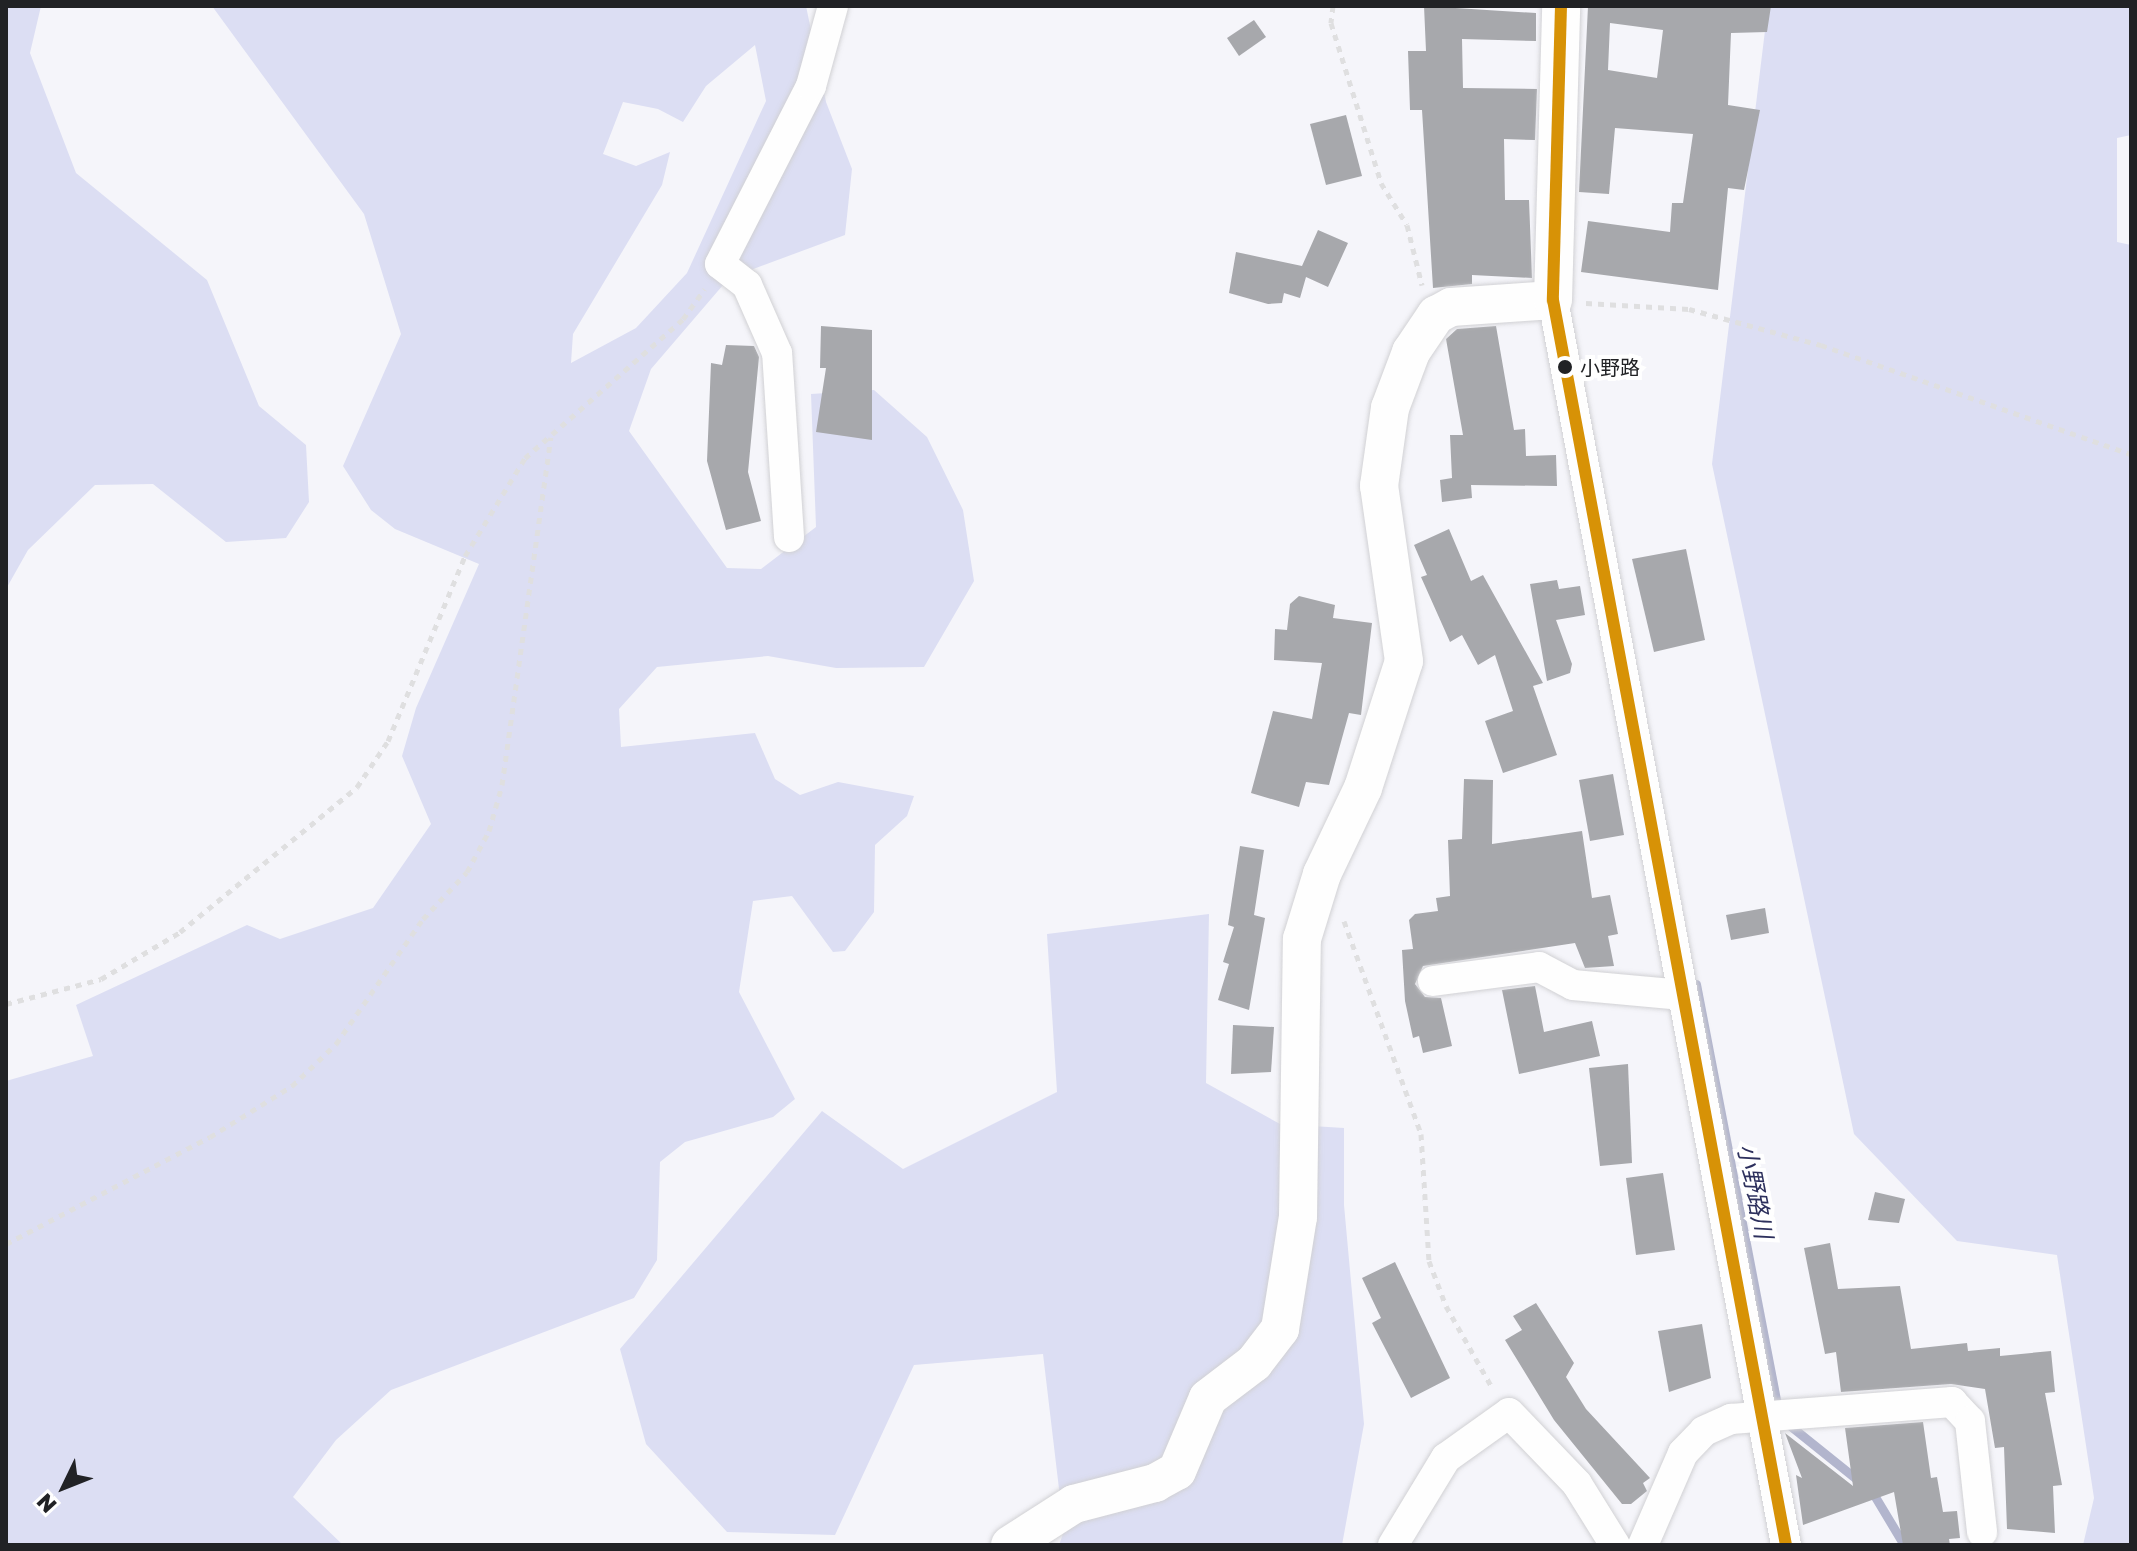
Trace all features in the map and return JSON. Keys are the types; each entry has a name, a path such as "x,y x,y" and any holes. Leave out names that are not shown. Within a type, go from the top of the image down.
{"main road":[{"path":"1010,1545 1074,1504 1170,1477 1184,1462 1208,1398 1254,1363 1280,1329 1298,1217 1298,962 1322,874 1363,788 1399,684 1404,644 1384,530 1381,458 1403,368 1436,315 1451,307 1553,300 1561,6"}],"street":[{"path":"789,537 777,353 747,285 720,264 811,86 833,6"},
{"path":"1553,300 1786,1545"},
{"path":"1433,981 1539,967 1573,985 1683,995"},
{"path":"1643,1545 1683,1453 1704,1431 1762,1413 1802,1416 1952,1402 1970,1421 1982,1532"},
{"path":"1407,1541 1446,1458 1509,1413 1577,1484 1615,1545"}],"path":[{"path":"1333,6 1331,23 1381,183 1407,225 1436,315"},
{"path":"6,1004 101,979 180,932 357,787 388,741 488,513 525,458 683,319 720,264"},
{"path":"1553,300 1689,309 1821,345 2131,454"},
{"path":"6,1244 103,1194 292,1086 336,1044 423,919 467,872 489,831 502,785 551,436"},
{"path":"1344,910 1427,1158 1429,1261 1446,1306 1509,1413"}],"shaded area":[{"path":"6,6 41,6 30,53 76,173 207,280 259,406 306,445 309,502 286,538 226,542 153,484 95,485 28,550 6,589"},
{"path":"212,6 806,6 826,102 852,169 845,235 729,278 651,369 629,431 727,568 761,569 816,527 811,394 874,390 927,437 963,510 974,581 924,667 836,668 768,656 657,667 619,709 621,747 755,733 775,779 800,795 838,782 914,796 907,816 875,845 874,912 845,951 833,952 792,896 753,901 739,992 795,1099 773,1117 685,1142 660,1162 657,1260 634,1298 391,1390 336,1440 293,1497 343,1545 6,1545 6,1081 93,1056 76,1005 247,925 280,939 373,908 431,824 402,756 416,708 479,564 395,529 371,510 343,466 401,334 364,214","holes":["755,45 766,101 687,273 636,328 571,363 573,334 662,185 670,152 636,166 603,154 623,102 658,109 683,122 706,86"]},
{"path":"1768,6 2131,6 2131,135 2117,138 2117,242 2131,245 2131,1545 2083,1545 2094,1498 2057,1255 1957,1241 1854,1134 1712,464"},
{"path":"1209,914 1206,1083 1280,1124 1344,1128 1344,1205 1364,1424 1342,1545 1059,1545 1064,1531 1043,1354 914,1365 835,1535 727,1532 646,1444 620,1349 822,1111 903,1169 1057,1092 1047,934"}],"building":[{"path":"1424,6 1536,13 1536,41 1462,39 1463,88 1537,89 1535,140 1504,139 1505,200 1529,200 1532,278 1472,275 1472,284 1433,288 1422,110 1410,110 1408,51 1426,51"},
{"path":"1588,6 1771,6 1767,32 1731,33 1728,105 1760,110 1744,190 1728,188 1718,290 1581,272 1588,221 1670,232 1672,203 1683,203 1693,134 1615,128 1609,194 1579,192","holes":["1610,23 1663,30 1657,78 1608,70"]},
{"path":"1254,20 1266,37 1239,56 1227,38"},
{"path":"1346,115 1362,176 1326,185 1310,124"},
{"path":"1318,230 1348,243 1328,287 1306,277 1300,298 1284,293 1282,303 1268,304 1229,293 1236,252 1302,266"},
{"path":"821,326 872,330 872,440 816,432 826,368 820,368"},
{"path":"1496,326 1514,430 1525,429 1526,456 1556,455 1557,486 1471,485 1472,498 1442,502 1440,480 1452,478 1450,435 1463,435 1446,339 1457,329"},
{"path":"726,345 754,346 759,357 748,472 761,521 726,530 707,461 711,363 722,365"},
{"path":"1449,529 1471,581 1483,575 1543,683 1533,686 1557,755 1503,773 1485,721 1513,711 1495,655 1478,665 1462,635 1450,642 1421,577 1427,575 1414,545"},
{"path":"1686,549 1705,640 1654,652 1632,559"},
{"path":"1557,580 1559,589 1580,586 1585,615 1556,620 1572,664 1570,673 1547,681 1530,584"},
{"path":"1299,596 1335,605 1333,618 1372,623 1361,715 1349,713 1329,785 1306,782 1299,807 1251,793 1273,711 1312,719 1322,663 1274,660 1275,629 1287,630 1290,604"},
{"path":"1613,774 1624,835 1590,841 1579,780"},
{"path":"1464,779 1493,780 1492,844 1582,831 1592,898 1610,895 1618,934 1608,936 1614,966 1585,968 1575,943 1423,966 1415,984 1425,997 1441,998 1452,1046 1423,1053 1419,1036 1413,1038 1405,1001 1402,950 1413,949 1409,920 1415,914 1438,911 1436,898 1450,896 1448,840 1462,839"},
{"path":"1240,846 1264,850 1254,915 1265,918 1249,1010 1218,1000 1229,964 1223,962 1234,927 1228,925"},
{"path":"1765,908 1769,933 1731,940 1726,915"},
{"path":"1535,986 1544,1032 1592,1021 1600,1056 1519,1074 1502,990"},
{"path":"1233,1025 1274,1027 1271,1072 1231,1074"},
{"path":"1628,1064 1632,1163 1600,1166 1589,1068"},
{"path":"1663,1173 1675,1250 1636,1255 1626,1178"},
{"path":"1875,1192 1905,1199 1899,1223 1868,1220"},
{"path":"1830,1243 1838,1289 1900,1286 1911,1349 1967,1343 1968,1351 2000,1348 2000,1356 2051,1351 2055,1392 2045,1393 2062,1485 2053,1486 2055,1533 2007,1529 2004,1447 1995,1448 1985,1389 1951,1384 1841,1392 1836,1352 1825,1354 1804,1248"},
{"path":"1395,1262 1450,1378 1411,1398 1372,1323 1381,1318 1362,1278"},
{"path":"1536,1303 1574,1363 1566,1377 1586,1409 1650,1478 1643,1483 1647,1491 1631,1504 1622,1504 1554,1420 1505,1340 1522,1330 1513,1316"},
{"path":"1702,1324 1711,1378 1669,1392 1658,1331"},
{"path":"1923,1422 1931,1478 1937,1477 1943,1512 1957,1511 1960,1538 1949,1539 1950,1545 1903,1545 1894,1492 1803,1525 1796,1475 1802,1478 1785,1433 1853,1486 1845,1428"}],"waterway":[{"name":"小野路川","path":"1696,984 1777,1405"},
{"name":"小野路川","path":"1788,1424 1859,1481"},
{"name":"小野路川","path":"1871,1490 1904,1545"}],"transit line":[{"path":"1561,6 1553,300 1786,1545"}],"place":[{"name":"小野路","path":"1565,367"}]}
